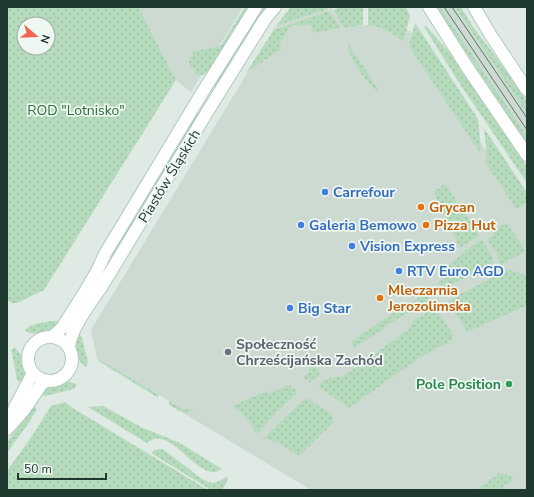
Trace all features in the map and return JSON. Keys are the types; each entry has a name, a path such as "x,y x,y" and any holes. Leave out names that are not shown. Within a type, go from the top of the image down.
{"street":[{"name":"Piastów Śląskich","path":"33,373 28,362 30,350 35,342 46,337 52,337 62,328 96,274 106,252 124,222 256,7"},
{"name":"Piastów Śląskich","path":"46,380 58,379 64,376 68,371 71,360 69,348 70,337 265,19 275,7"},
{"path":"428,7 527,155"},
{"path":"474,7 527,90"},
{"path":"52,337 63,341 69,348"},
{"path":"33,373 46,380 24,410 7,429 15,407 33,373"}],"shaded area":[{"path":"138,7 243,7 191,92 176,80"},
{"path":"440,7 455,7 527,114 527,136"},
{"name":"Galeria Bemowo","path":"331,8 345,28 366,25 381,27 393,32 403,41 406,30 411,32 468,125 527,207 527,490 311,490 185,414 183,409 97,358 91,330 276,26"}],"green space":[{"name":"ROD \"Lotnisko\"","path":"7,7 138,7 176,80 44,290 17,303 12,303 7,300"},
{"path":"245,7 249,7 209,71 202,75 194,73 196,70 190,66 189,61 193,56 192,52 220,46"},
{"path":"262,7 266,7 216,86 214,86 214,84"},
{"path":"291,7 326,7 328,9 276,26"},
{"path":"341,7 363,7 363,25 345,28 333,10"},
{"path":"368,7 406,7 410,16 403,42 387,30 368,25"},
{"path":"436,7 440,7 527,136 527,144"},
{"path":"455,7 461,7 473,27 527,101 527,114"},
{"path":"329,11 340,28 312,33 311,25 290,26 279,45 281,49 246,73 274,30"},
{"path":"415,23 478,119 481,149 479,151 409,46"},
{"path":"426,26 450,53 527,167 527,183 456,78 424,27"},
{"path":"349,45 378,89 376,91 352,59 348,48"},
{"path":"197,112 199,114 84,306 77,310"},
{"path":"484,128 527,193 527,203 516,209 484,160 487,158"},
{"path":"445,184 479,235 460,248 434,192"},
{"path":"504,223 505,225 508,224 525,251 498,266 498,255 487,239 494,235 493,231"},
{"path":"480,240 491,254 493,263 442,290 438,283 446,274 444,271 463,253"},
{"path":"508,269 527,276 527,305 467,332 448,301"},
{"path":"422,295 428,295 430,297 429,301 400,317 355,348 351,342 410,300 412,303"},
{"path":"434,309 453,334 452,340 419,358 349,408 318,386 327,379 344,376 408,330 415,319"},
{"path":"52,321 61,323 39,333 30,333 25,331 34,324"},
{"path":"77,333 82,338 88,362 86,367 80,361 76,353 75,345"},
{"path":"14,347 22,357 25,375 23,385 17,380 11,351"},
{"path":"97,358 159,395 158,397 100,362"},
{"path":"315,365 320,374 310,382 303,377 310,372 308,369"},
{"path":"69,382 77,384 74,389 45,396 39,394 49,387"},
{"path":"288,385 296,390 297,393 257,434 245,416 234,408 234,406 239,403 267,391 269,394"},
{"path":"306,398 332,414 333,423 299,456 280,444 264,438"},
{"path":"169,401 183,409 195,410 185,414 169,405"},
{"path":"65,402 208,490 7,490 7,471 51,406"},
{"path":"33,406 37,409 7,453 7,442"},
{"path":"103,406 141,427 180,443 222,469 215,472 206,470 197,465 172,444 164,440 155,439 147,443 88,407"},
{"path":"160,449 164,450 208,482 218,482 226,477 228,479 222,490 211,490 151,453"},
{"path":"500,473 512,476 513,480 499,490 476,490"}],"tram line":[{"path":"444,7 527,130"},
{"path":"452,7 527,118"}],"place":[{"name":"Carrefour","path":"325,192"},
{"name":"Grycan","path":"421,207"},
{"name":"Galeria Bemowo","path":"301,225"},
{"name":"Pizza Hut","path":"426,225"},
{"name":"Vision Express","path":"352,246"},
{"name":"RTV Euro AGD","path":"399,271"},
{"name":"Mleczarnia Jerozolimska","path":"380,298"},
{"name":"Big Star","path":"290,308"},
{"name":"Społeczność Chrześcijańska Zachód","path":"228,352"},
{"name":"Pole Position","path":"509,384"}]}
